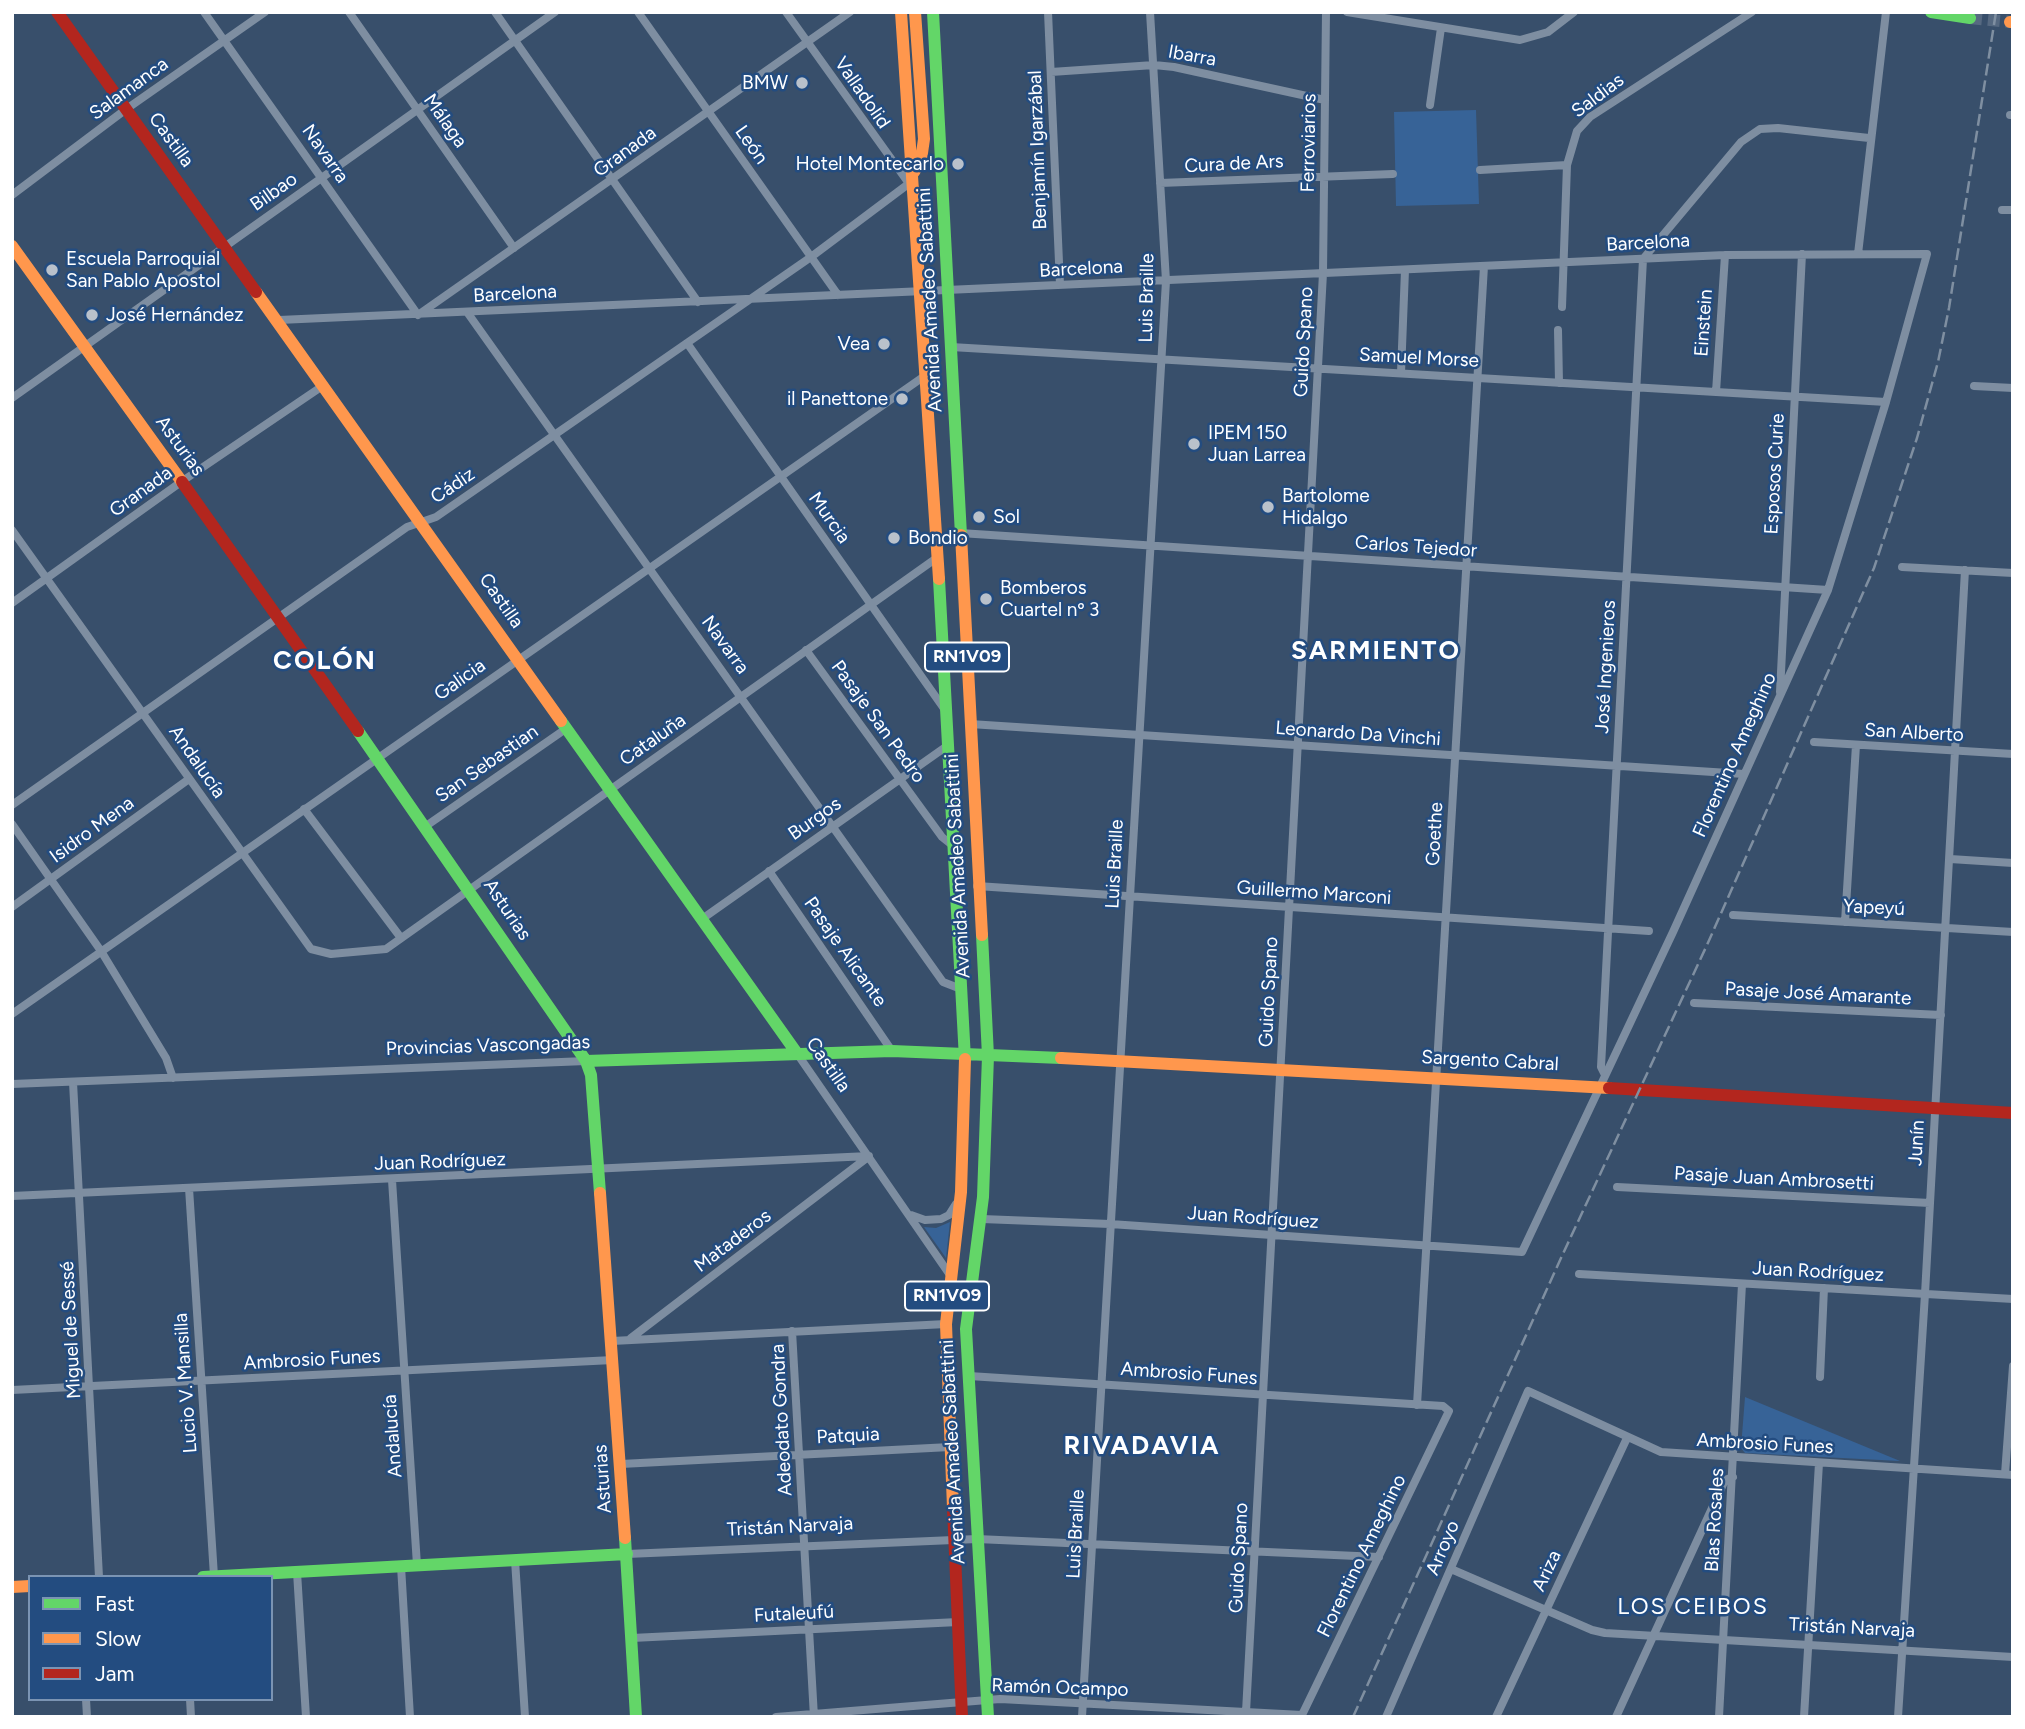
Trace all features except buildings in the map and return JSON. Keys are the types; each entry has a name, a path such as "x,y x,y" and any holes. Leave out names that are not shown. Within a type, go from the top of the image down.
{"street":[{"name":"Castilla","path":"57,12 125,110 279,320 796,1052 950,1275"},
{"name":"Navarra","path":"204,12 418,315"},
{"name":"Salamanca","path":"12,195 125,110 265,12"},
{"name":"Málaga","path":"349,12 514,248"},
{"path":"495,12 698,302"},
{"name":"Bilbao","path":"12,398 555,12"},
{"name":"León","path":"638,12 838,295"},
{"name":"Valladolid","path":"786,12 912,181"},
{"name":"Granada","path":"418,315 850,12"},
{"name":"Avenida Amadeo Sabattini","path":"901,12 938,557 965,1055 961,1192 946,1324 962,1711"},
{"path":"912,181 921,160 924,139 915,12"},
{"name":"Avenida Amadeo Sabattini","path":"933,12 988,1056 988,1143 982,1219 966,1310 988,1717"},
{"name":"Benjamín Igarzábal","path":"1048,12 1060,285"},
{"name":"Luis Braille","path":"1082,1717 1166,281 1150,12"},
{"name":"Ferroviarios","path":"1323,273 1326,12"},
{"path":"1347,12 1520,40 1548,32 1574,12"},
{"name":"Saldias","path":"1562,307 1567,165 1572,141 1590,117 1752,12"},
{"path":"1858,254 1869,138 1886,12"},
{"path":"1931,12 1970,18"},
{"path":"1430,105 1441,29"},
{"name":"Ibarra","path":"1051,72 1154,65 1325,100"},
{"path":"1643,259 1741,142 1760,130 1778,128 1869,138"},
{"path":"1480,170 1567,165"},
{"name":"Cura de Ars","path":"1160,183 1393,174"},
{"name":"Cádiz","path":"12,805 407,527 436,517 555,435 811,257 912,181"},
{"path":"2003,209 2013,210"},
{"name":"Asturias","path":"12,246 280,617 586,1061 591,1075 621,1464 636,1717"},
{"name":"Esposos Curie","path":"1779,696 1802,254"},
{"name":"Barcelona","path":"279,320 1725,255 1927,254"},
{"name":"Florentino Ameghino","path":"1522,1252 1828,590 1886,402 1927,254"},
{"name":"Einstein","path":"1716,392 1725,255"},
{"name":"José Ingenieros","path":"1602,1081 1643,259"},
{"name":"Goethe","path":"1417,1405 1484,266"},
{"path":"1401,373 1405,270"},
{"name":"Guido Spano","path":"1246,1712 1323,273"},
{"name":"Navarra","path":"467,312 943,982 961,989"},
{"path":"1558,330 1559,383"},
{"name":"Murcia","path":"687,343 946,711"},
{"name":"Samuel Morse","path":"951,347 1886,402"},
{"name":"Galicia","path":"12,1014 926,374"},
{"name":"Granada","path":"12,603 181,482 324,385"},
{"path":"1974,386 2013,388"},
{"name":"Andalucía","path":"12,530 311,949 331,954 386,949"},
{"name":"Carlos Tejedor","path":"960,533 1828,590"},
{"name":"Cataluña","path":"386,949 938,557"},
{"path":"1902,567 2013,573"},
{"name":"Junín","path":"1898,1717 1925,1294 1965,570"},
{"name":"Pasaje San Pedro","path":"807,650 942,837 952,845"},
{"name":"Leonardo Da Vinchi","path":"970,724 1744,775"},
{"name":"San Sebastian","path":"426,826 567,728"},
{"name":"San Alberto","path":"1814,742 2013,754"},
{"name":"Burgos","path":"702,919 947,746"},
{"path":"1845,922 1856,746"},
{"name":"Isidro Mena","path":"12,907 190,779"},
{"path":"304,809 401,938"},
{"path":"12,824 101,951 166,1058 173,1078"},
{"path":"1950,859 2013,863"},
{"name":"Pasaje Alicante","path":"769,871 892,1051"},
{"name":"Guillermo Marconi","path":"977,886 1649,931"},
{"name":"Yapeyú","path":"1733,915 2013,932"},
{"name":"Pasaje José Amarante","path":"1694,1003 1941,1016"},
{"name":"Provincias Vascongadas","path":"12,1084 796,1052 892,1051 965,1055"},
{"name":"Sargento Cabral","path":"965,1055 1436,1077 1602,1081 2013,1113"},
{"name":"Miguel de Sessé","path":"73,1082 99,1575"},
{"name":"Juan Rodríguez","path":"12,1196 598,1171 869,1156"},
{"name":"Mataderos","path":"611,1341 631,1338 869,1156"},
{"name":"Andalucía","path":"392,1180 417,1565"},
{"name":"Pasaje Juan Ambrosetti","path":"1618,1186 1930,1203"},
{"name":"Lucio V. Mansilla","path":"189,1188 214,1575"},
{"path":"911,1216 925,1220 941,1219 953,1211 961,1192"},
{"name":"Juan Rodríguez","path":"982,1219 1110,1224 1522,1252"},
{"name":"Juan Rodríguez","path":"1579,1274 2013,1299"},
{"name":"Blas Rosales","path":"1719,1717 1742,1284"},
{"path":"1819,1377 1824,1289"},
{"path":"631,1338 946,1324"},
{"name":"Adeodato Gondra","path":"792,1331 814,1716"},
{"name":"Ambrosio Funes","path":"12,1390 613,1360"},
{"path":"2009,1474 2013,1366"},
{"name":"Ambrosio Funes","path":"968,1376 1443,1406 1449,1411"},
{"name":"Ambrosio Funes","path":"1528,1391 1661,1452 2009,1474"},
{"name":"Arroyo","path":"1386,1717 1528,1391"},
{"name":"Florentino Ameghino","path":"1302,1715 1449,1411"},
{"name":"Ariza","path":"1496,1717 1627,1438"},
{"name":"Patquia","path":"621,1464 950,1447"},
{"path":"1804,1717 1819,1463"},
{"path":"1616,1717 1725,1480 1733,1477"},
{"name":"Tristán Narvaja","path":"235,1575 954,1539 1379,1557"},
{"path":"515,1560 525,1717"},
{"path":"401,1566 410,1717"},
{"name":"Tristán Narvaja","path":"1451,1569 1592,1630 1652,1636 2013,1657"},
{"path":"297,1572 306,1717"},
{"name":"Futaleufú","path":"632,1638 958,1622"},
{"name":"Ramón Ocampo","path":"776,1717 962,1711 987,1700 1302,1715"}],"shaded area":[{"path":"1476,110 1479,204 1396,206 1394,112"},
{"path":"950,1222 946,1258 924,1227 936,1228"},
{"path":"1745,1397 1900,1461 1745,1453 1741,1448"}],"tunnel":[{"path":"1970,18 2010,22"}],"railway":[{"path":"1353,1717 1561,1258 1707,945 1874,568 1917,438 1938,362 1996,12"}],"traffic: fast":[{"path":"933,12 961,535"},
{"path":"1931,12 1970,18"},
{"path":"939,579 965,1059"},
{"path":"561,721 796,1052"},
{"path":"358,731 586,1061 591,1075 600,1193"},
{"path":"982,935 988,1056 983,1197 966,1329 988,1717"},
{"path":"586,1061 892,1051 1061,1058"},
{"path":"625,1538 636,1717"},
{"path":"240,1575 627,1554"}],"traffic: slow":[{"path":"901,12 939,579"},
{"path":"914,172 921,160 924,139 915,12"},
{"path":"12,246 182,482"},
{"path":"256,292 561,721"},
{"path":"961,535 982,935"},
{"path":"1061,1058 1609,1088"},
{"path":"953,1508 946,1324 961,1192 965,1059"},
{"path":"600,1193 625,1538"},
{"path":"12,1587 28,1586"}],"traffic: jam":[{"path":"57,12 256,292"},
{"path":"182,482 358,731"},
{"path":"1609,1088 2013,1113"},
{"path":"953,1508 962,1717"}],"place":[{"name":"BMW","path":"802,83"},
{"name":"Hotel Montecarlo","path":"958,164"},
{"name":"Escuela Parroquial San Pablo Apostol","path":"52,270"},
{"name":"José Hernández","path":"92,315"},
{"name":"Vea","path":"884,344"},
{"name":"il Panettone","path":"902,399"},
{"name":"IPEM 150 Juan Larrea","path":"1194,444"},
{"name":"Bartolome Hidalgo","path":"1268,507"},
{"name":"Sol","path":"979,517"},
{"name":"Bondio","path":"894,538"},
{"name":"Bomberos Cuartel nº 3","path":"986,599"}],"district":[{"name":"SARMIENTO","path":"1376,651"},
{"name":"COLÓN","path":"325,661"},
{"name":"RIVADAVIA","path":"1142,1446"},
{"name":"LOS CEIBOS","path":"1693,1607"}]}
